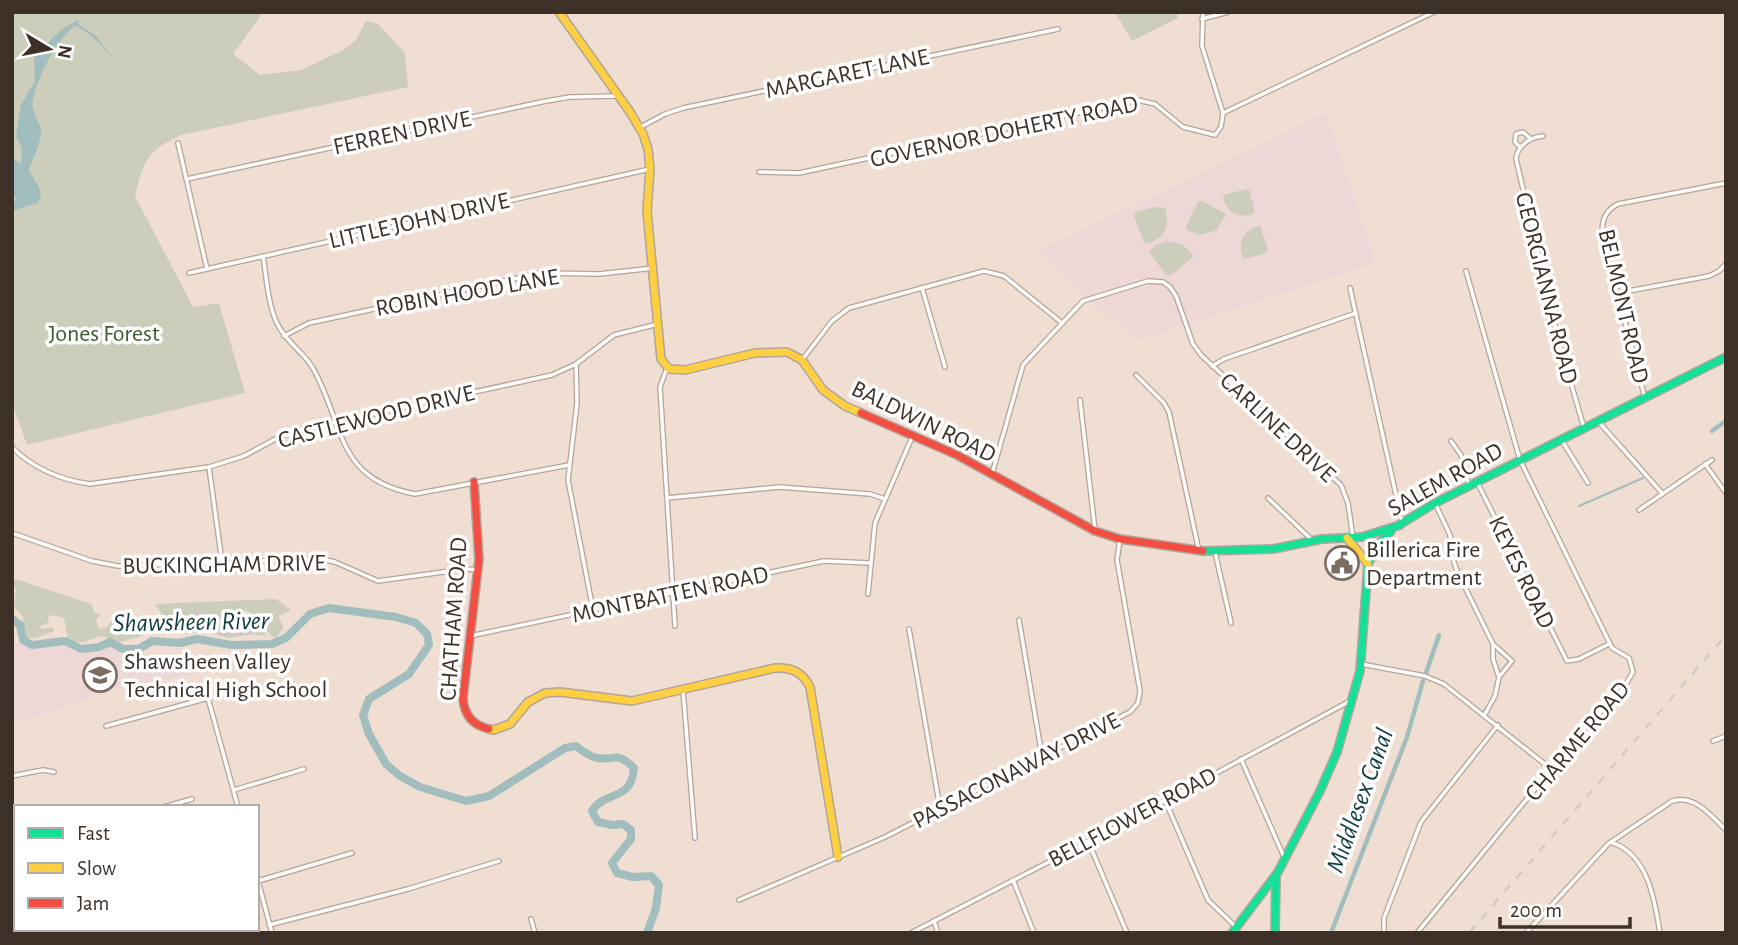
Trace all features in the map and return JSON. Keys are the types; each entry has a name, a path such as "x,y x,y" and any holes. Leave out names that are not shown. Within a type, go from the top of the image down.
{"street":[{"path":"559,12 619,96 639,128 648,149 650,169 647,211 662,359 667,368 679,371 746,354 778,350 802,360 832,321 849,308 991,271 1004,276 1062,323"},
{"path":"1203,12 1202,46 1223,113 1434,12"},
{"path":"1202,19 1228,12"},
{"name":"MARGARET LANE","path":"639,128 682,108 1058,29"},
{"name":"FERREN DRIVE","path":"187,179 541,102 570,97 619,96"},
{"name":"GOVERNOR DOHERTY ROAD","path":"759,172 799,173 1138,100 1155,104 1183,127 1211,135 1218,133 1223,113"},
{"path":"1531,139 1523,132 1516,134 1515,142 1520,147 1531,139 1542,136"},
{"path":"178,144 206,269"},
{"name":"GEORGIANNA ROAD","path":"1520,147 1516,159 1517,169 1558,338 1584,428"},
{"name":"LITTLE JOHN DRIVE","path":"189,273 650,169"},
{"name":"BELMONT ROAD","path":"1645,398 1602,235 1602,222 1608,210 1622,203 1726,183"},
{"path":"263,256 277,321 284,336 314,369 334,422 353,461 365,472 393,487 415,494 569,465"},
{"path":"1618,293 1709,276 1726,264"},
{"name":"ROBIN HOOD LANE","path":"284,336 309,323 541,273 599,274 654,268"},
{"name":"CHARME ROAD","path":"1417,933 1585,728 1623,689 1632,675 1631,660 1616,652 1609,643 1520,460 1466,271"},
{"name":"CARLINE DRIVE","path":"992,474 1021,369 1029,357 1085,300 1155,280 1165,283 1173,290 1195,348 1339,483 1346,497 1350,538"},
{"path":"922,288 945,367"},
{"path":"1350,288 1401,524"},
{"path":"1212,366 1224,359 1356,313"},
{"name":"CASTLEWOOD DRIVE","path":"12,447 43,470 90,484 209,467 244,456 288,433 552,375 576,364 614,335 658,324"},
{"name":"SALEM ROAD","path":"1234,930 1285,859 1328,773 1353,699 1361,664 1368,564 1380,541 1435,503 1726,357"},
{"name":"BALDWIN ROAD","path":"802,360 820,387 835,400 992,474 1095,531 1120,539 1199,551 1273,549 1312,541 1373,534 1401,524"},
{"path":"576,364 577,403 569,465 569,495 593,610"},
{"path":"667,368 660,387 675,626"},
{"path":"1136,375 1164,403 1169,412 1199,551"},
{"path":"1080,400 1095,531"},
{"path":"1598,421 1662,493"},
{"path":"868,594 875,523 913,435"},
{"path":"1561,439 1588,483"},
{"path":"1451,441 1461,455 1469,486"},
{"path":"1639,509 1712,460"},
{"path":"1705,464 1726,493"},
{"path":"209,467 222,562"},
{"name":"CHATHAM ROAD","path":"474,482 479,537 478,570 463,704 469,719 483,728 494,730 505,727 528,702 545,693 560,692 624,702 780,667 794,670 802,675 811,692 838,857"},
{"name":"KEYES ROAD","path":"1477,482 1569,662 1609,643"},
{"path":"667,498 779,487 870,494 885,499"},
{"path":"1268,498 1312,541"},
{"path":"1435,503 1450,535 1457,571 1493,644 1511,661 1499,677 1495,696 1485,715"},
{"name":"BUCKINGHAM DRIVE","path":"12,533 107,565 322,559 383,581 447,571 478,570"},
{"path":"1350,538 1368,564"},
{"name":"PASSACONAWAY DRIVE","path":"739,900 885,837 1130,712 1138,703 1140,691 1118,560 1120,539"},
{"path":"1215,552 1231,623"},
{"name":"MONTBATTEN ROAD","path":"470,636 824,561 870,564"},
{"path":"1019,620 1042,757"},
{"path":"909,629 940,808"},
{"path":"1493,644 1493,659 1499,677"},
{"path":"1361,664 1433,678 1456,691 1551,769"},
{"path":"682,690 695,838"},
{"path":"106,726 208,698 237,805"},
{"name":"BELLFLOWER ROAD","path":"911,933 1353,699"},
{"path":"1384,933 1384,918 1421,822 1498,725"},
{"path":"1713,741 1726,736"},
{"path":"1241,759 1285,859"},
{"path":"233,790 304,769"},
{"path":"12,776 43,770 54,772"},
{"path":"171,805 192,799"},
{"path":"1526,933 1608,844 1613,843 1639,821 1678,799 1695,802 1726,830"},
{"path":"1165,800 1208,900 1234,930"},
{"path":"1088,841 1127,933"},
{"path":"1613,843 1624,848 1644,871 1660,933"},
{"path":"259,880 352,853"},
{"path":"269,925 408,889 499,861"},
{"path":"1275,933 1276,874"},
{"path":"1013,880 1034,933"},
{"path":"259,884 272,933"},
{"path":"531,919 535,933"},
{"path":"934,921 939,933"}],"shaded area":[{"path":"1326,113 1376,263 1135,341 1038,251"},
{"name":"Shawsheen Valley Technical High School","path":"55,636 59,639 57,645 64,647 109,647 137,654 175,657 183,655 193,645 197,648 190,652 192,658 212,659 239,666 136,684 12,724 12,641 29,646"}],"green space":[{"name":"Jones Forest","path":"12,12 266,12 233,54 260,75 301,70 343,50 356,40 366,21 378,24 405,53 408,87 181,135 160,146 144,166 135,196 193,307 219,303 245,393 27,445 12,403"},
{"path":"1115,12 1177,12 1178,18 1132,41"},
{"path":"1247,189 1250,191 1255,213 1238,215 1227,206 1223,195"},
{"path":"1202,201 1226,214 1217,230 1200,235 1185,229 1198,202"},
{"path":"1155,207 1165,208 1166,226 1157,239 1145,244 1134,216 1136,212"},
{"path":"1260,226 1268,250 1266,253 1244,259 1241,248 1243,238 1249,231"},
{"path":"1166,241 1182,244 1194,256 1171,275 1166,275 1149,252"},
{"path":"12,578 91,604 95,613 101,614 96,620 99,629 106,628 114,619 118,629 119,616 128,628 137,625 144,630 144,635 121,642 100,636 73,643 68,639 64,618 52,615 48,617 49,622 39,627 53,627 54,631 36,638 26,638 23,634 23,616 14,607 16,590"},
{"path":"276,599 291,610 279,616 283,628 274,638 265,629 269,624 263,618 244,610 244,616 262,626 266,636 252,634 229,638 208,632 185,634 179,626 166,620 155,604"}],"water":[{"path":"77,20 78,24 95,35 112,57 92,36 77,26 70,30 55,49 41,76 33,101 41,135 29,171 39,187 41,197 37,203 12,211 16,198 12,194 12,158 21,164 22,149 16,135 21,105 35,81 34,56 61,30"}],"waterway":[{"name":"Middlesex Canal","path":"1712,431 1726,421"},
{"path":"1579,506 1643,478"},
{"name":"Shawsheen River","path":"12,619 20,625 23,640 32,645 65,641 81,649 99,647 110,642 123,649 139,649 152,641 180,643 197,639 231,645 272,644 286,638 310,614 329,608 396,617 416,623 427,634 429,645 409,674 369,699 363,715 369,734 386,764 420,787 466,801 489,796 565,748 576,746 597,758 623,759 634,768 628,786 598,804 592,811 598,822 623,824 631,830 631,839 612,863 617,873 633,877 651,876 659,885 656,908 647,933"},
{"name":"Middlesex Canal","path":"1426,673 1439,635"},
{"name":"Middlesex Canal","path":"1331,933 1407,737 1423,681"}],"railway":[{"path":"1469,933 1726,635"}],"traffic: fast":[{"path":"1399,525 1435,503 1726,357"},
{"path":"1203,551 1273,549 1322,539 1362,537 1400,525"},
{"path":"1232,933 1278,872 1337,752 1360,671 1368,564 1378,545 1391,531"},
{"path":"1275,933 1276,877"}],"traffic: slow":[{"path":"559,12 630,112 648,149 650,169 647,211 661,359 669,369 685,370 755,353 787,352 802,360 823,390 845,406 861,413"},
{"path":"1347,538 1368,564"},
{"path":"489,729 494,730 510,724 528,702 545,693 560,692 632,701 775,668 787,668 800,674 810,687 838,857"}],"traffic: jam":[{"path":"861,413 957,455 1095,531 1120,539 1203,551"},
{"path":"474,482 479,559 463,698 470,718 489,729"}],"place":[{"name":"Billerica Fire Department","path":"1342,563"},
{"name":"Shawsheen Valley Technical High School","path":"100,675"}]}
